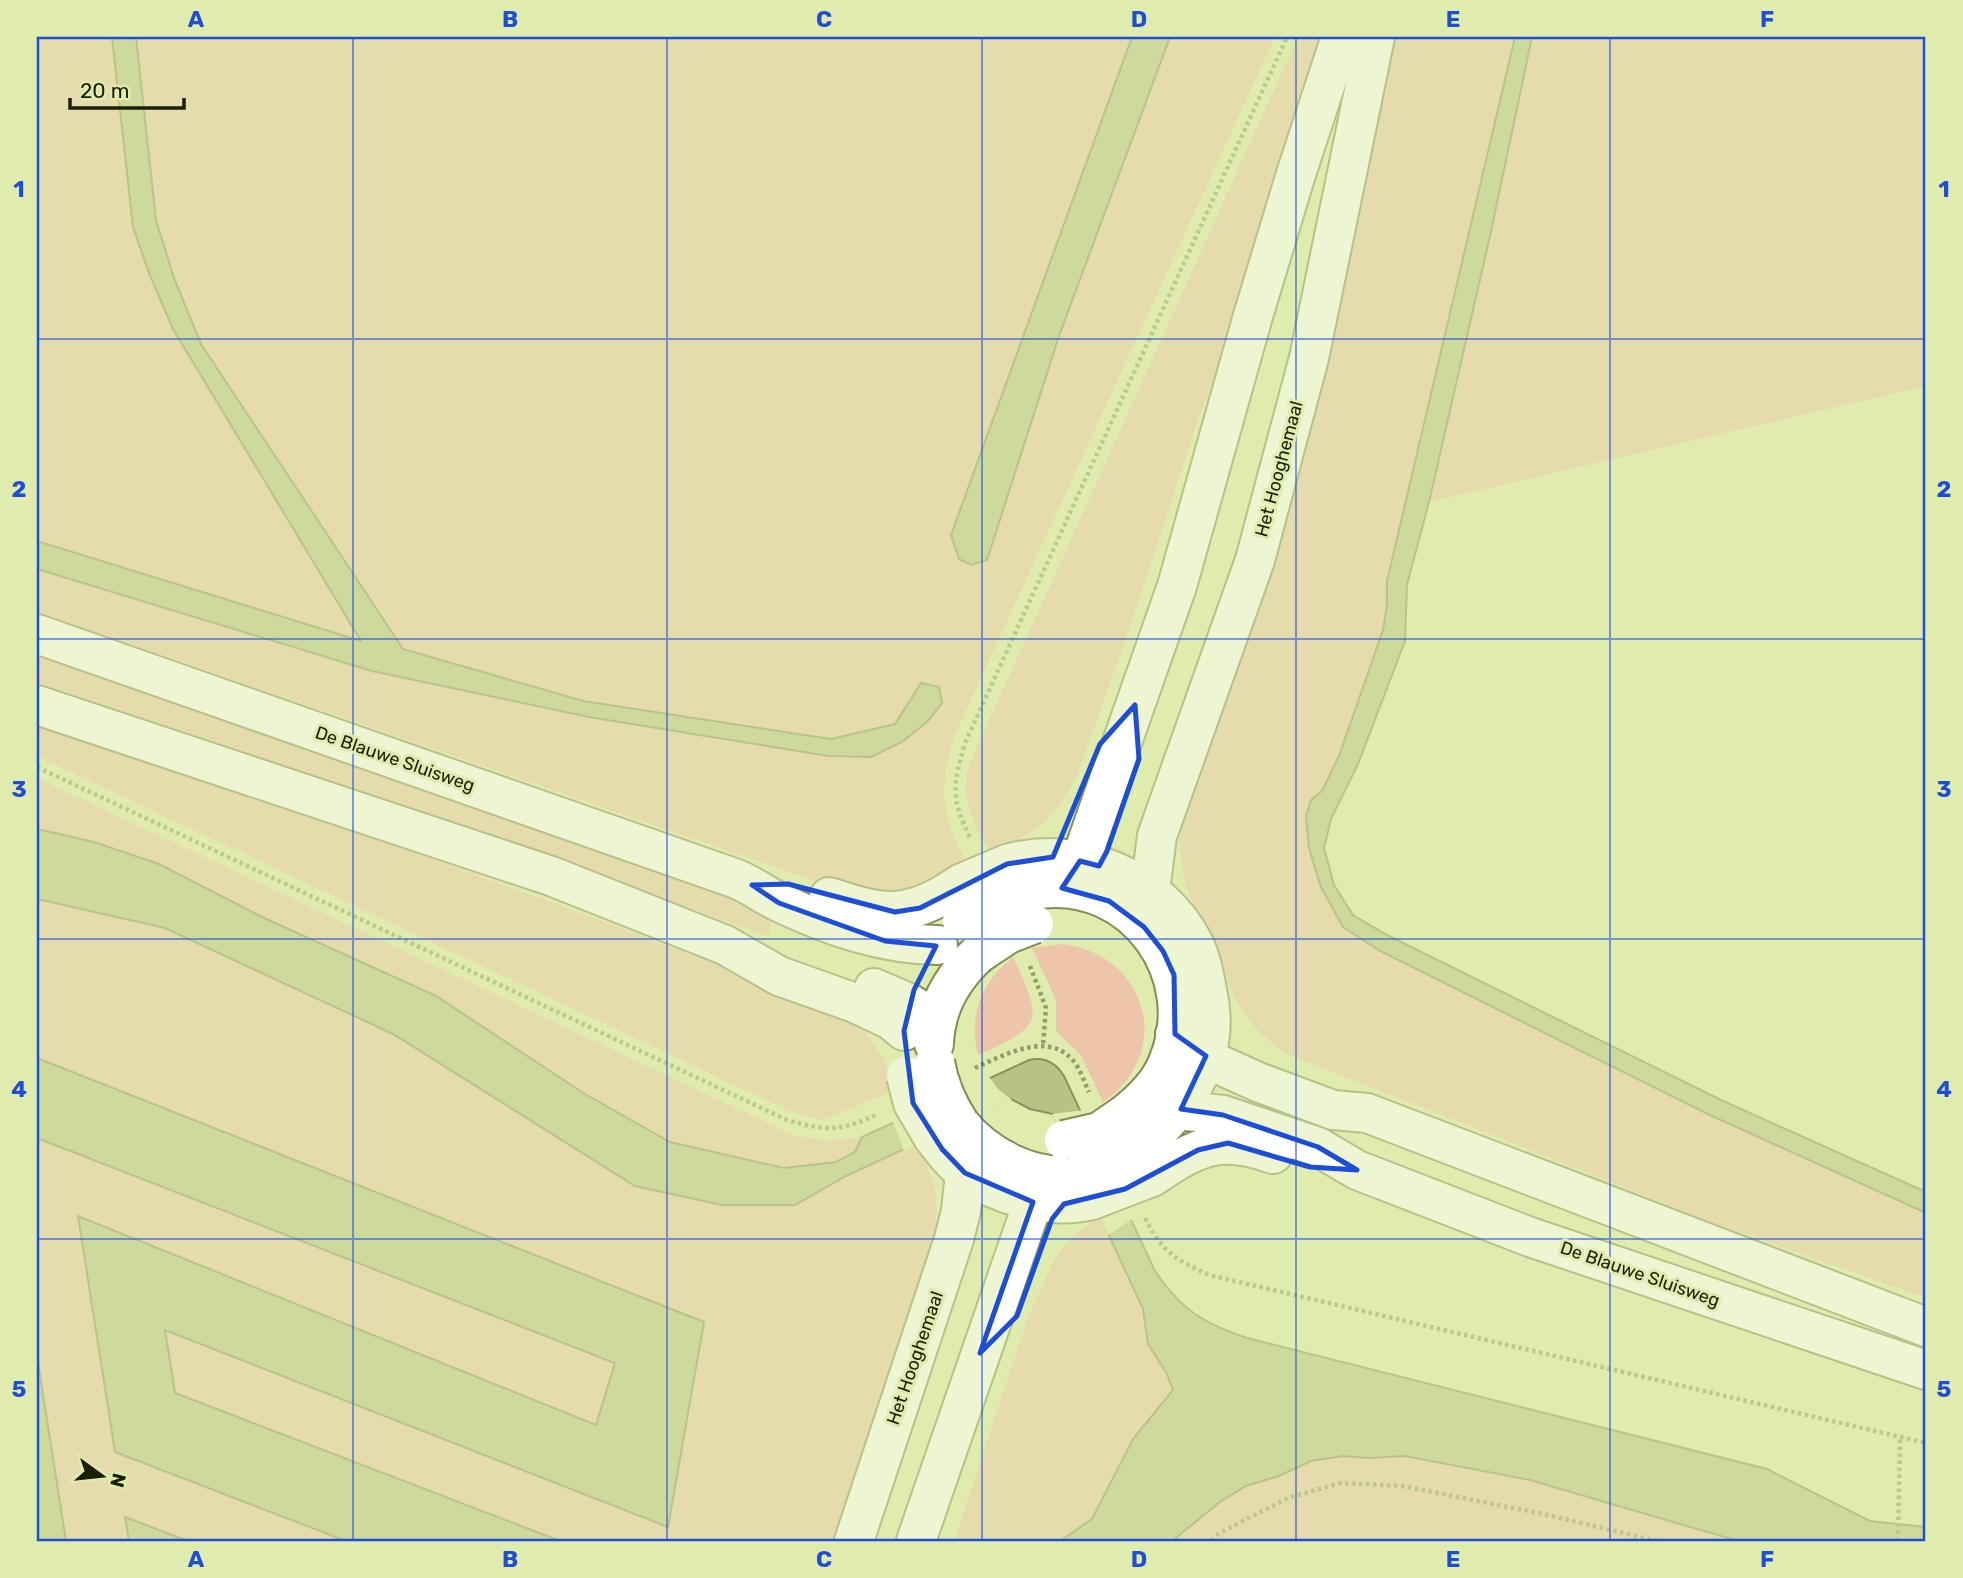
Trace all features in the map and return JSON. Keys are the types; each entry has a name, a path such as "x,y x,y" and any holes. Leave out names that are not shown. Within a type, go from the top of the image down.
{"main road":[{"path":"1053,1182 947,1130 913,1103 920,1069 917,1019 954,980 949,924 989,905 1042,889 1076,873 1107,851 1139,759 1135,705 1177,586 1253,316 1341,37"},
{"name":"Het Hooghemaal","path":"1150,891 1157,836 1255,560 1305,372 1375,37"},
{"name":"De Blauwe Sluisweg","path":"37,634 752,885 779,902 885,942 949,924"},
{"path":"37,705 551,876 725,945 785,955 865,984 917,1019"},
{"path":"947,1130 965,1172 1053,1182 1138,1147 1156,1134 1178,1110 1199,1076 1197,1039 1210,1002 1200,956 1185,927 1150,891 1115,871 1076,873"},
{"path":"1076,873 1144,927 1163,951 1174,975 1177,1016 1197,1039 1258,1082 1333,1110 1367,1113 1646,1222 1926,1326"},
{"path":"1138,1147 1148,1094 1169,1061 1197,1039"},
{"name":"De Blauwe Sluisweg","path":"1178,1110 1223,1115 1318,1147 1357,1170 1530,1237 1926,1370"},
{"path":"916,1541 1029,1214 1053,1182 1099,1132 1138,1147"},
{"name":"De Blauwe Sluisweg","path":"1138,1147 1198,1150 1228,1143 1244,1144 1310,1167 1357,1170"},
{"name":"Het Hooghemaal","path":"853,1541 954,1239 961,1211 965,1172"}],"path":[{"path":"971,841 955,804 954,779 965,743 1287,37"},
{"path":"1898,1541 1900,1437"},
{"path":"1212,1541 1218,1534 1288,1497 1340,1483 1402,1486 1539,1513 1657,1541"}],"highlighted area":[{"path":"1135,705 1139,759 1107,851 1099,866 1080,861 1062,888 1109,901 1144,927 1163,951 1174,975 1175,1034 1206,1056 1181,1109 1223,1115 1318,1147 1357,1170 1310,1167 1228,1143 1198,1150 1125,1189 1064,1204 1052,1219 1017,1316 980,1353 1033,1202 965,1173 942,1149 913,1103 904,1031 914,990 936,946 885,941 779,903 752,885 788,884 895,912 920,908 1007,864 1053,857 1100,744"}],"shaded area":[{"path":"37,37 112,37 133,227 173,329 362,642 37,541"},
{"path":"112,37 136,37 156,220 174,278 201,344 403,649 583,701 831,739 895,724 921,683 939,687 942,703 927,722 902,742 871,757 829,756 589,717 372,671 37,569 37,541 361,641 173,329 149,273 133,227"},
{"path":"136,37 1132,37 987,560 1059,336 1170,37 1275,37 953,739 944,787 945,801 951,827 965,860 932,880 895,892 863,894 844,890 37,612 37,569 372,671 829,756 902,742 921,683 895,724 831,739 583,701 403,649 201,344 174,278 156,220"},
{"path":"1132,37 1170,37 1059,336 987,560 971,565 959,559 951,535"},
{"path":"1298,37 1330,37 1222,361 1198,419 1136,609 1078,774 1060,805 1039,827 1017,841 989,850 976,825 967,798 966,780 970,763"},
{"path":"1387,37 1515,37 1387,581 1383,630 1339,756 1322,791 1311,800 1343,927 1380,951 1712,1116 1926,1213 1926,1298 1714,1223 1285,1053 1259,1031 1239,1006 1216,946 1192,901 1182,870 1180,817"},
{"path":"1515,37 1532,37 1490,236 1429,502 1407,585 1405,641 1358,764 1331,819 1324,848 1334,885 1353,915 1387,935 1721,1100 1926,1192 1926,1213 1712,1116 1380,951 1343,927 1321,887 1309,848 1306,816 1311,800 1322,791 1339,756 1383,630 1387,581"},
{"path":"1532,37 1926,37 1926,386 1429,502"},
{"path":"37,654 775,911 768,936 371,795 37,682"},
{"path":"37,724 439,862 837,1011 868,1035 883,1058 894,1091 822,1120 792,1112 37,756"},
{"path":"37,778 793,1135 827,1141 862,1137 855,1152 836,1162 784,1168 670,1142 262,917 159,864 94,842 37,829"},
{"path":"37,829 94,842 159,864 262,917 436,996 585,1094 670,1142 784,1168 836,1162 855,1152 862,1137 1029,1060 1045,1060 1054,1064 1064,1076 1155,1271 1174,1296 1194,1314 1247,1338 1767,1469 1870,1521 1926,1527 1926,1541 1738,1541 1530,1480 1405,1456 1343,1456 1311,1461 1279,1476 1246,1486 1220,1502 1172,1541 1060,1541 1092,1519 1133,1439 1173,1390 1167,1374 1148,1344 1143,1309 1053,1114 1030,1109 1011,1099 846,1176 795,1205 722,1205 635,1186 393,1034 165,928 37,899"},
{"path":"37,899 165,928 393,1034 635,1186 722,1205 795,1205 846,1176 919,1143 935,1189 937,1227 924,1277 838,1541 560,1541 175,1393 165,1330 667,1527 704,1323 37,1058"},
{"path":"1063,944 1092,952 1115,966 1132,986 1142,1009 1144,1033 1139,1058 1125,1082 1103,1102 1081,1055 1056,1031 1056,1000 1032,948"},
{"path":"1013,957 1033,1009 1032,1020 1016,1036 978,1055 975,1027 980,1001 993,977"},
{"path":"37,1058 704,1322 668,1527 165,1330 175,1393 560,1541 346,1541 115,1452 78,1216 596,1425 615,1363 37,1138"},
{"path":"37,1138 615,1363 597,1425 79,1216 115,1452 346,1541 188,1541 125,1517 129,1541 66,1541 37,1356"},
{"path":"1100,1217 1143,1309 1161,1367 1167,1374 1173,1391 1133,1439 1092,1519 1060,1541 954,1541 1029,1315 1055,1258 1075,1234"},
{"path":"37,1356 66,1541 37,1541"},
{"path":"1343,1456 1405,1456 1530,1480 1738,1541 1172,1541 1220,1502 1246,1486 1279,1476 1311,1461"},
{"path":"125,1517 188,1541 129,1541"}],"pier":[{"path":"987,1074 998,1089 1012,1100 904,1151 892,1119"},
{"path":"1084,1110 1134,1218 1108,1235 1052,1114"}]}
